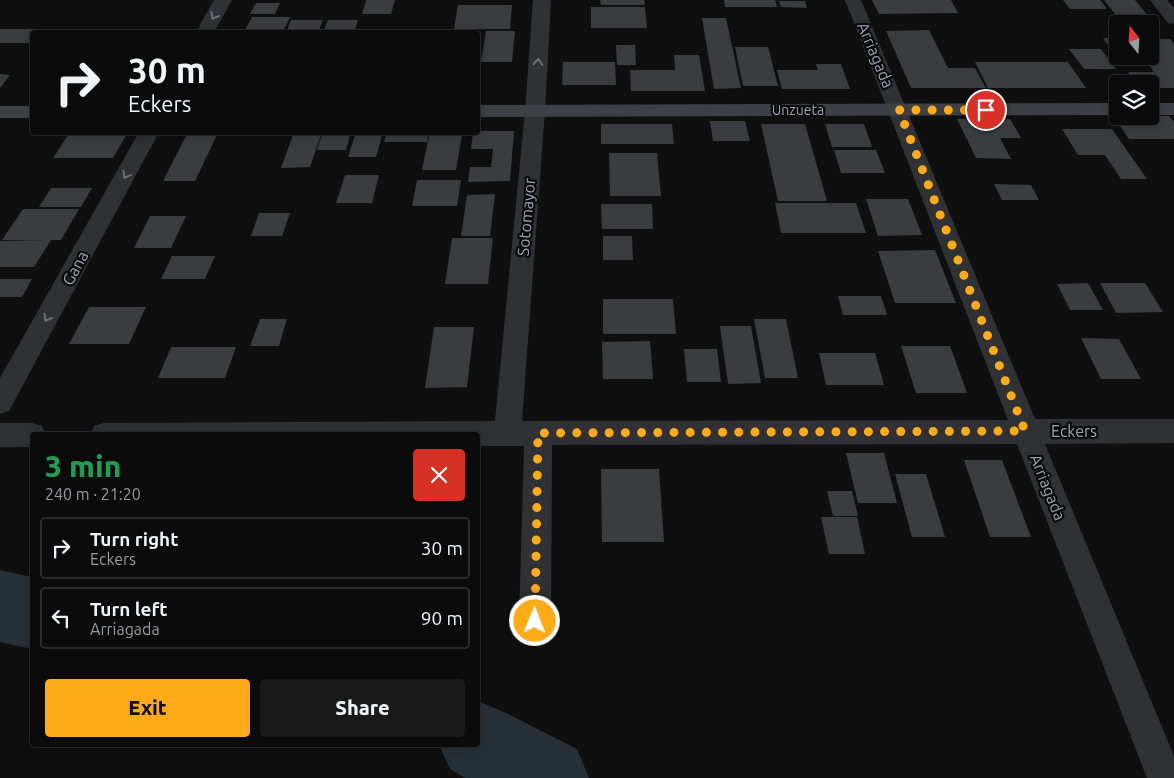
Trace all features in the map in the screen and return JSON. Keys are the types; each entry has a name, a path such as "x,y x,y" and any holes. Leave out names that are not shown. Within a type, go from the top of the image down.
{"main road":[{"name":"Unzueta","path":"480,111 1109,109"},
{"path":"1159,109 1174,109"},
{"path":"0,112 30,112"}],"street":[{"path":"206,30 222,0"},
{"name":"Sotomayor","path":"507,434 535,111 542,0"},
{"name":"Arriagada","path":"853,0 899,110 1025,431 1166,778"},
{"path":"1158,0 1174,19"},
{"name":"Gana","path":"0,403 147,135"},
{"name":"Eckers","path":"480,434 1174,431"},
{"path":"535,621 538,433"},
{"path":"0,435 30,435"}],"building":[{"path":"366,0 395,0 391,14 362,14"},
{"path":"600,0 644,0 645,5 601,5"},
{"path":"724,0 775,0 777,7 725,7"},
{"path":"872,0 951,0 958,13 879,14"},
{"path":"1063,0 1100,0 1107,9 1070,9"},
{"path":"1104,0 1135,0 1147,15 1116,15"},
{"path":"779,1 805,1 807,8 781,7"},
{"path":"256,3 280,3 275,14 250,14"},
{"path":"458,5 512,5 510,29 454,29"},
{"path":"591,7 645,7 647,28 591,28"},
{"path":"252,17 290,17 284,30 245,30"},
{"path":"702,18 726,18 741,88 714,89"},
{"path":"291,20 323,20 319,30 287,30"},
{"path":"328,20 358,20 355,30 324,30"},
{"path":"0,29 48,29 30,30 30,43 0,43"},
{"path":"929,30 948,68 975,68 986,88 911,88 886,31"},
{"path":"486,31 515,31 512,62 481,62"},
{"path":"1103,38 1109,38 1109,46"},
{"path":"1159,39 1170,39 1174,44 1174,88 1159,88 1159,75 1130,75 1128,72 1154,72 1149,65 1159,65"},
{"path":"616,45 635,45 636,65 617,65"},
{"path":"735,47 768,47 778,86 743,86"},
{"path":"1069,49 1101,49 1109,60 1109,65 1113,65 1116,69 1084,69"},
{"path":"674,55 699,55 705,91 631,91 630,70 675,70"},
{"path":"563,62 615,62 616,85 562,85"},
{"path":"975,62 1068,62 1086,88 988,88"},
{"path":"816,64 841,64 850,89 782,89 777,70 818,70"},
{"path":"0,74 10,75 0,88"},
{"path":"1159,116 1169,116 1174,122 1174,139 1129,139 1119,125 1159,125"},
{"path":"957,119 1010,119 1021,138 1000,138 1011,159 976,158"},
{"path":"710,121 745,121 750,141 713,141"},
{"path":"601,124 672,124 674,144 601,144"},
{"path":"761,124 805,124 827,201 778,201"},
{"path":"825,124 864,124 872,147 832,147"},
{"path":"1062,129 1112,129 1147,179 1121,179 1105,155 1078,155"},
{"path":"480,131 514,131 510,181 468,182 470,167 491,167 493,149 471,149 473,135 480,135"},
{"path":"68,135 126,135 113,158 53,158"},
{"path":"186,135 217,135 195,181 163,181"},
{"path":"293,135 321,135 310,167 281,168"},
{"path":"322,135 350,135 346,150 317,150"},
{"path":"355,135 382,135 376,157 348,157"},
{"path":"386,135 428,135 427,142 384,142"},
{"path":"429,135 462,135 456,170 422,170"},
{"path":"834,150 876,150 885,173 841,173"},
{"path":"609,153 657,153 661,196 610,196"},
{"path":"345,175 379,175 372,203 336,203"},
{"path":"417,180 461,180 457,206 412,206"},
{"path":"994,184 1031,185 1039,200 1002,200"},
{"path":"51,188 92,188 81,207 39,207"},
{"path":"495,194 490,236 461,236 467,195"},
{"path":"866,199 908,199 922,235 878,236"},
{"path":"775,203 856,203 866,233 781,233"},
{"path":"601,204 652,204 653,229 602,229"},
{"path":"23,209 79,209 61,240 51,240 34,267 0,267 0,241 44,241 2,240"},
{"path":"259,213 290,213 282,236 251,236"},
{"path":"150,216 186,216 171,248 134,248"},
{"path":"603,236 632,236 633,260 603,260"},
{"path":"452,238 493,238 488,284 445,284"},
{"path":"935,250 956,303 895,303 878,251"},
{"path":"172,256 215,256 205,279 161,279"},
{"path":"0,279 32,279 22,297 0,297"},
{"path":"1088,283 1103,310 1070,310 1057,284"},
{"path":"1100,283 1145,283 1163,312 1116,313"},
{"path":"838,296 881,296 887,315 843,315"},
{"path":"603,299 673,299 676,334 603,334"},
{"path":"89,307 146,307 129,344 69,344"},
{"path":"260,319 287,319 279,346 250,346"},
{"path":"754,319 786,319 798,378 765,378"},
{"path":"720,326 751,326 761,383 728,384"},
{"path":"434,327 474,327 467,387 425,388"},
{"path":"1081,338 1119,339 1141,379 1101,379"},
{"path":"650,341 653,379 603,379 602,342"},
{"path":"901,346 950,346 967,393 916,393"},
{"path":"171,347 236,347 225,378 158,378"},
{"path":"684,349 717,349 721,382 687,382"},
{"path":"819,353 875,353 884,385 826,385"},
{"path":"846,453 884,453 897,503 858,503"},
{"path":"964,460 1002,460 1031,537 990,537"},
{"path":"601,469 659,469 664,542 602,542"},
{"path":"895,474 926,474 945,537 912,537"},
{"path":"827,491 852,491 858,516 833,516"},
{"path":"821,517 857,517 865,554 829,554"}],"waterway":[{"path":"0,606 30,613"},
{"path":"480,742 548,778"}],"route":[{"path":"535,621 538,433 1025,431 899,110 986,110"}]}
